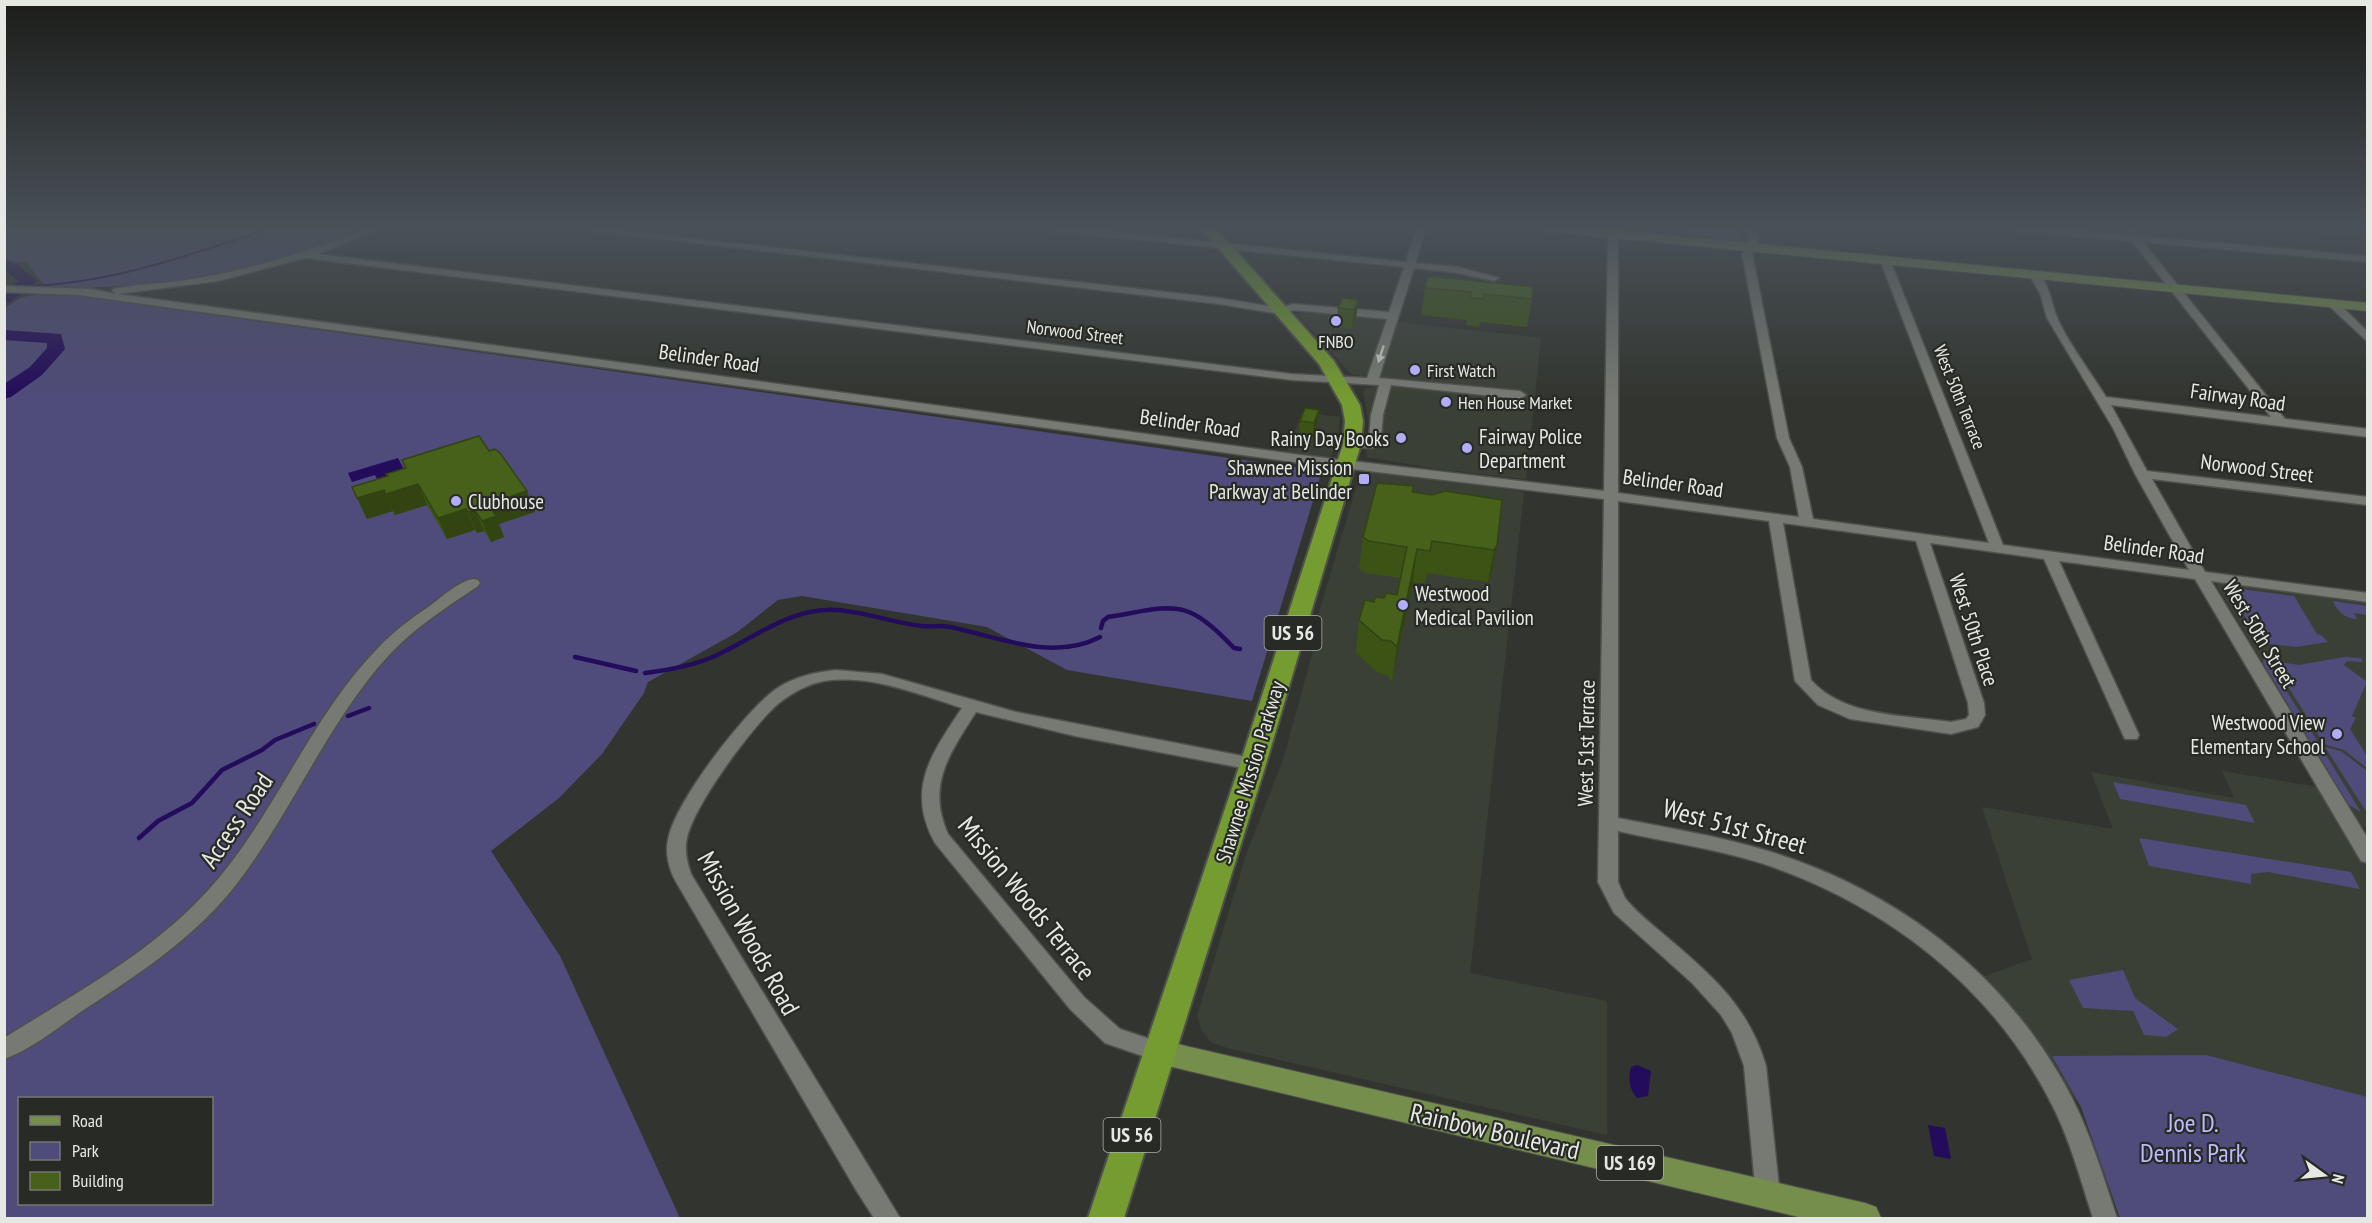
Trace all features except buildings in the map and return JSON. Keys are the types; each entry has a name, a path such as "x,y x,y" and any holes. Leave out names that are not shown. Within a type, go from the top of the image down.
{"highway":[{"name":"Shawnee Mission Parkway","path":"1106,1218 1253,764 1353,444 1351,405 1340,381 1326,361 1257,284"}],"main road":[{"path":"2135,284 2367,307"},
{"name":"Rainbow Boulevard","path":"1160,1052 1865,1218"}],"street":[{"path":"7,289 42,292 119,291 175,284"},
{"name":"Norwood Street","path":"545,284 1340,381 1379,381 1520,395"},
{"path":"1063,284 1232,303 1280,311 1293,307 1392,322"},
{"path":"1353,444 1369,445 1376,439 1379,381 1392,322 1404,284"},
{"name":"West 51st Terrace","path":"1613,284 1608,882 1618,903 1717,996 1744,1032 1752,1049 1767,1196"},
{"path":"1753,284 1783,438 1796,467 1807,523"},
{"name":"West 50th Terrace","path":"1894,284 1998,549"},
{"name":"West 50th Street","path":"2040,284 2045,293 2052,318 2120,428 2141,474 2367,856"},
{"path":"2172,284 2282,423"},
{"name":"Belinder Road","path":"80,292 923,408 1611,496 2367,598"},
{"path":"1232,303 1268,297"},
{"path":"2332,303 2367,339"},
{"name":"Fairway Road","path":"2103,400 2367,433"},
{"name":"Norwood Street","path":"2141,474 2367,501"},
{"name":"West 50th Place","path":"1775,519 1803,681 1816,698 1834,708 1891,720 1951,728 1972,723 1977,715 1976,703 1922,538"},
{"path":"2050,556 2131,735"},
{"name":"Access Road","path":"4,1050 151,952 211,899 242,861 361,678 400,636 473,583"},
{"name":"Mission Woods Road","path":"888,1218 864,1182 682,875 678,863 677,838 690,807 768,704 788,689 809,680 835,675 872,678 921,689 1014,718 1253,764"},
{"name":"Mission Woods Terrace","path":"972,705 945,748 931,781 928,807 941,838 1077,1004 1113,1036 1160,1052"},
{"name":"West 51st Street","path":"1607,822 1745,851 1795,867 1875,906 1936,947 1996,1004 2029,1045 2057,1090 2071,1121 2105,1218"}],"shaded area":[{"path":"1304,311 1383,318 1387,323 1369,375 1351,374 1298,315"},
{"path":"1398,322 1541,338 1526,479 1437,469 1366,457 1370,427 1363,392 1373,387 1391,329"},
{"path":"1302,412 1340,417 1337,444 1331,456 1325,458 1286,454"},
{"path":"398,458 408,477 380,485 375,475 352,482 348,473"},
{"path":"1372,470 1524,492 1470,973 1607,1001 1607,1135 1227,1048 1211,1042 1202,1031 1197,1016 1247,852 1283,760 1312,655 1317,619 1360,474 1363,471"},
{"name":"Westwood View Elementary School","path":"2217,582 2367,601 2367,828 2362,827 2217,586"},
{"path":"2222,771 2323,788 2367,863 2367,1218 2120,1218 2081,1107 2043,1053 1980,978 2032,959 1982,807 2113,829 2091,772 2234,798"},
{"path":"1637,1065 1651,1071 1648,1096 1637,1098 1632,1091 1629,1079 1631,1067"},
{"path":"1928,1125 1945,1128 1951,1159 1934,1156"}],"green space":[{"path":"43,284 141,284 90,288 47,289"},
{"path":"79,296 1307,469 1320,478 1252,701 1067,670 987,627 802,596 778,600 736,633 648,682 644,693 602,754 559,798 491,851 560,956 680,1218 5,1218 4,309 22,297"},
{"path":"2226,587 2294,596 2317,634 2328,642 2296,647 2261,643"},
{"path":"2333,601 2367,606 2367,615 2354,613 2357,619 2349,618 2339,611"},
{"path":"2264,656 2361,812 2349,805 2263,663"},
{"path":"2344,657 2361,658 2363,662 2347,661 2344,665 2367,682 2352,716 2356,718 2350,729 2367,756 2367,768 2344,750 2324,744 2272,661 2299,665"},
{"path":"2325,747 2341,751 2367,771 2367,813"},
{"path":"2113,782 2246,805 2255,823 2120,799"},
{"path":"2139,838 2351,872 2360,889 2268,872 2251,874 2251,884 2149,866"},
{"path":"2123,970 2135,998 2178,1029 2166,1037 2144,1035 2133,1011 2083,1008 2069,980"},
{"name":"Joe D. Dennis Park","path":"2206,1055 2367,1097 2367,1218 2120,1218 2081,1107 2052,1056"}],"waterway":[{"path":"4,298 24,284"},
{"path":"25,286 56,284"},
{"path":"4,335 55,338 56,349 36,371 4,393"},
{"path":"1152,609 1156,609"},
{"path":"1101,628 1103,621 1108,617 1156,609"},
{"path":"1156,609 1177,609"},
{"path":"1156,609 1177,609"},
{"path":"1177,609 1190,612 1203,620 1234,648 1240,649"},
{"path":"645,673 681,667 707,659 789,618 820,610 848,611 911,625 950,627 1006,641 1044,647 1082,644 1100,637"},
{"path":"575,657 636,671"},
{"path":"348,716 369,708"},
{"path":"139,838 158,821 192,803 222,770 262,750 275,740 314,724"}],"place":[{"name":"FNBO","path":"1336,321"},
{"name":"First Watch","path":"1415,370"},
{"name":"Hen House Market","path":"1446,402"},
{"name":"Rainy Day Books","path":"1401,438"},
{"name":"Fairway Police Department","path":"1467,448"},
{"name":"Shawnee Mission Parkway at Belinder","path":"1364,479"},
{"name":"Clubhouse","path":"456,501"},
{"name":"Westwood Medical Pavilion","path":"1403,605"},
{"name":"Westwood View Elementary School","path":"2337,734"}]}
